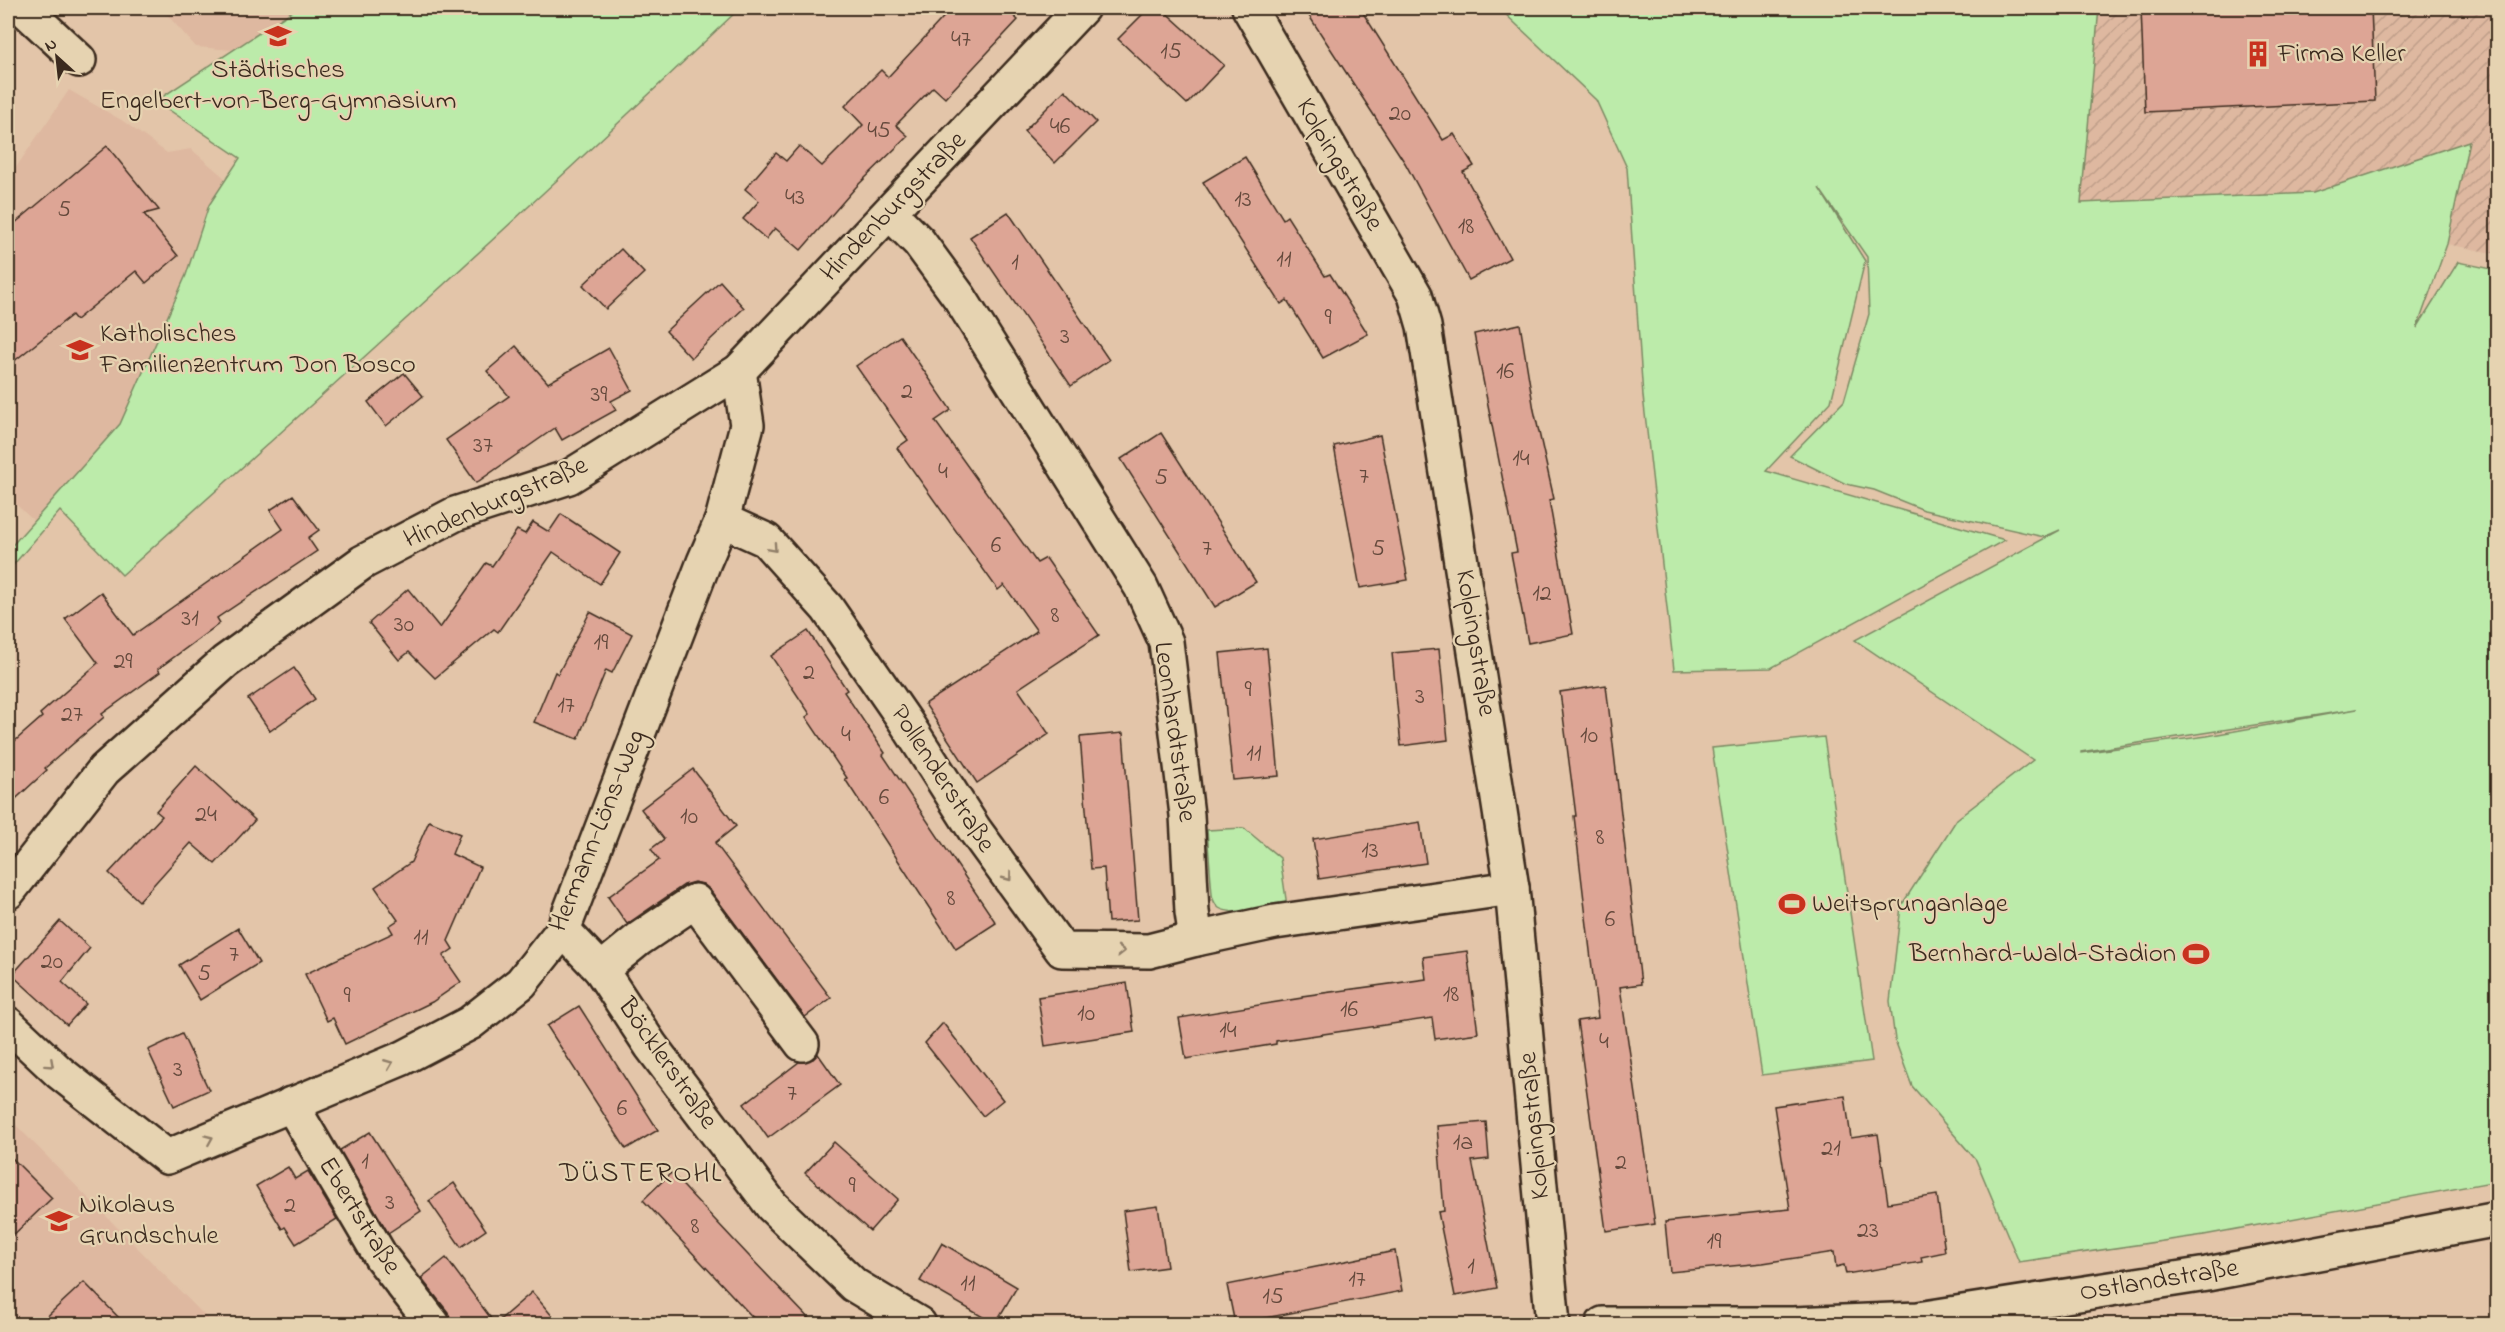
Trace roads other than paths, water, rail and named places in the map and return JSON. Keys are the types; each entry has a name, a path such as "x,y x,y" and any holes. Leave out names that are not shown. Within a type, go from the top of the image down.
{"street":[{"path":"23,8 79,60"},
{"name":"Hindenburgstraße","path":"8,892 105,770 225,662 363,562 455,514 569,477 739,371 1082,8"},
{"name":"Kolpingstraße","path":"1249,8 1415,295 1424,326 1512,888 1553,1324"},
{"name":"Leonhardtstraße","path":"890,213 919,242 960,298 1141,587 1166,642 1187,815 1192,912 1196,939"},
{"name":"Hermann-Löns-Weg","path":"8,1024 59,1072 166,1157 404,1058 470,1023 521,983 563,930 722,520 747,425 739,371"},
{"name":"Pollenderstraße","path":"722,520 766,540 827,608 905,721 974,829 1062,950 1149,951 1196,939"},
{"path":"1196,939 1275,922 1512,888"},
{"name":"Böcklerstraße","path":"601,970 639,939 694,901 802,1044"},
{"name":"Böcklerstraße","path":"563,930 601,970 651,1046 772,1206 854,1285 919,1324"},
{"name":"Ebertstraße","path":"291,1104 381,1257 433,1324"},
{"name":"Ostlandstraße","path":"1603,1324 1918,1322 2207,1274 2498,1219"}],"place":[{"name":"Städtisches Engelbert-von-Berg-Gymnasium","path":"278,36"},
{"name":"Firma Keller","path":"2258,54"},
{"name":"Katholisches Familienzentrum Don Bosco","path":"80,350"},
{"name":"Weitsprunganlage","path":"1792,904"},
{"name":"Bernhard-Wald-Stadion","path":"2196,954"},
{"name":"Nikolaus Grundschule","path":"59,1221"}],"district":[{"name":"DÜSTEROHL","path":"641,1174"}]}
